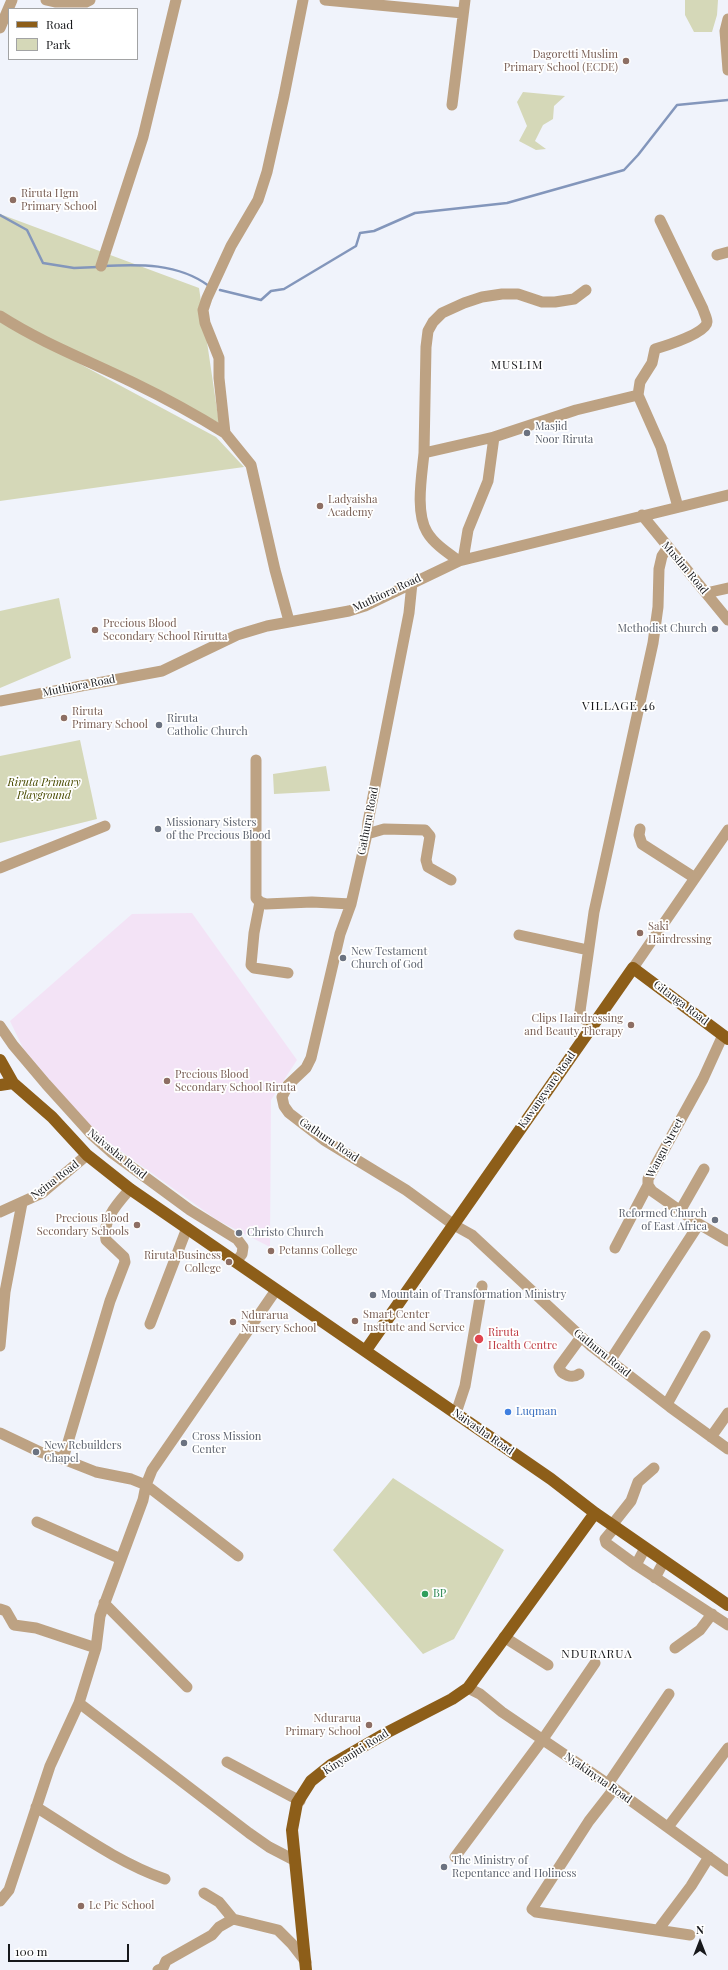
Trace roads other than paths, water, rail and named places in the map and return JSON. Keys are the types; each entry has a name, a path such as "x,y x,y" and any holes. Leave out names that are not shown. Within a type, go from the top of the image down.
{"main road":[{"name":"Kawangware Road","path":"366,1350 633,968"},
{"name":"Gitanga Road","path":"633,968 726,1037"},
{"name":"Naivasha Road","path":"0,1060 13,1083 52,1117 87,1155 130,1189 366,1350 551,1479 613,1526 728,1605"},
{"path":"0,1085 13,1083"},
{"path":"468,1688 595,1513"},
{"name":"Kinyanjui Road","path":"306,1966 294,1860 292,1822 297,1803 300,1801 311,1781 331,1765 388,1732 452,1699 468,1688"}],"street":[{"path":"46,0 55,2 86,2 90,0"},
{"path":"101,266 143,137 176,0"},
{"path":"225,433 218,358 205,323 203,310 206,298 231,246 258,200 267,172 304,0"},
{"path":"325,0 463,13"},
{"path":"452,105 464,0"},
{"path":"0,28 8,9"},
{"path":"728,19 725,30 728,70"},
{"path":"660,220 703,309 707,322 705,326 689,336 655,349 652,363 640,382 638,394 661,447 678,507"},
{"path":"717,255 728,252"},
{"path":"494,437 488,481 468,530 461,561 434,541 423,523 421,487 424,453 428,331 442,313 464,303 496,295 518,294 542,302 556,302 574,299 586,290"},
{"path":"0,316 27,333 135,383 196,415 225,433 251,465 270,550 289,621"},
{"path":"424,453 494,437 576,410 638,394"},
{"name":"Muthiora Road","path":"0,701 162,670 237,635 289,621 349,611 364,606 461,561 642,515 728,495"},
{"name":"Muslim Road","path":"642,515 728,620"},
{"path":"592,1026 582,1017 580,1011 594,912 652,643 658,608 660,562 668,547"},
{"name":"Gathuru Road","path":"412,583 409,613 369,815 367,834 351,904 340,934 311,1058 306,1068 288,1085 282,1097 284,1106 289,1113 324,1140 406,1190 454,1225 472,1235 488,1248 541,1301 581,1337 610,1361 728,1449"},
{"path":"706,593 728,588"},
{"path":"256,760 256,898 260,902 351,904"},
{"path":"0,868 105,826"},
{"path":"367,834 384,829 425,830 430,836 426,860 428,867 451,880"},
{"path":"640,829 639,835 642,844 695,878"},
{"name":"Kawangware Road","path":"633,968 728,830"},
{"path":"260,902 254,933 251,965 254,968 288,973"},
{"path":"519,935 588,950"},
{"name":"Naivasha Road","path":"0,1026 32,1067 93,1136 111,1152 190,1210 237,1239 243,1247 242,1254 236,1262"},
{"name":"Wangu Street","path":"726,1037 670,1140 651,1171 648,1179 648,1185 652,1191 699,1224 728,1241"},
{"name":"Ngina Road","path":"0,1212 42,1193 87,1155"},
{"path":"680,1210 704,1169"},
{"path":"615,1248 648,1185"},
{"path":"63,1459 110,1301 125,1262 124,1257 106,1240 107,1221 114,1208 130,1189"},
{"path":"0,1346 2,1289 22,1203"},
{"path":"150,1324 190,1210"},
{"path":"610,1361 699,1224"},
{"path":"456,1413 465,1386 482,1286"},
{"path":"0,1901 9,1890 50,1766 79,1704 96,1648 100,1616 104,1603 143,1500 146,1485 152,1470 276,1290"},
{"path":"667,1404 705,1336"},
{"path":"579,1374 575,1377 569,1376 560,1371 559,1366 581,1337"},
{"path":"711,1437 728,1413"},
{"path":"0,1433 40,1452 96,1472 131,1479 146,1485 238,1556"},
{"path":"654,1468 638,1482 631,1501 605,1539 606,1543 655,1578 728,1625"},
{"path":"37,1522 121,1558"},
{"path":"636,1565 645,1548"},
{"path":"655,1578 664,1561"},
{"path":"675,1648 700,1630 707,1611 710,1593"},
{"path":"104,1603 187,1687"},
{"path":"0,1609 6,1611 14,1625 36,1628 96,1648"},
{"path":"504,1637 548,1665"},
{"path":"455,1857 543,1739 595,1663"},
{"name":"Nyakinyua Road","path":"468,1688 480,1694 502,1712 611,1786 728,1871"},
{"path":"670,1694 532,1909 536,1912 690,1935"},
{"path":"79,1704 269,1848 294,1860"},
{"path":"668,1827 728,1748"},
{"path":"227,1762 300,1801"},
{"path":"36,1807 110,1853 145,1872 165,1879"},
{"path":"658,1930 691,1886 709,1857"},
{"path":"204,1893 220,1902 233,1919 278,1930 292,1944 306,1966"},
{"path":"158,1970 163,1968 166,1961 212,1935 219,1927 233,1919"}],"waterway":[{"path":"220,290 261,300 271,291 284,289 356,246 360,233 374,231 415,213 507,203 624,170 638,155 677,105 728,100"},
{"path":"0,215 27,230 43,263 74,268 98,267"},
{"path":"103,266 144,265 171,269 197,278 209,286"}],"place":[{"name":"Dagoretti Muslim Primary School (ECDE)","path":"626,61"},
{"name":"Riruta Hgm Primary School","path":"13,200"},
{"name":"Masjid Noor Riruta","path":"527,433"},
{"name":"Ladyaisha Academy","path":"320,506"},
{"name":"Methodist Church","path":"715,629"},
{"name":"Precious Blood Secondary School Rirutta","path":"95,630"},
{"name":"Riruta Primary School","path":"64,718"},
{"name":"Riruta Catholic Church","path":"159,725"},
{"name":"Missionary Sisters of the Precious Blood","path":"158,829"},
{"name":"Saki Hairdressing","path":"640,933"},
{"name":"New Testament Church of God","path":"343,958"},
{"name":"Clips Hairdressing and Beauty Therapy","path":"631,1025"},
{"name":"Precious Blood Secondary School Riruta","path":"167,1081"},
{"name":"Reformed Church of East Africa","path":"715,1220"},
{"name":"Precious Blood Secondary Schools","path":"137,1225"},
{"name":"Christo Church","path":"239,1233"},
{"name":"Petanns College","path":"271,1251"},
{"name":"Riruta Business College","path":"229,1262"},
{"name":"Mountain of Transformation Ministry","path":"373,1295"},
{"name":"Smart Center Institute and Service","path":"355,1321"},
{"name":"Ndurarua Nursery School","path":"233,1322"},
{"name":"Riruta Health Centre","path":"479,1339"},
{"name":"Luqman","path":"508,1412"},
{"name":"Cross Mission Center","path":"184,1443"},
{"name":"New Rebuilders Chapel","path":"36,1452"},
{"name":"BP","path":"425,1594"},
{"name":"Ndurarua Primary School","path":"369,1725"},
{"name":"The Ministry of Repentance and Holiness","path":"444,1867"},
{"name":"Le Pic School","path":"81,1906"}],"district":[{"name":"MUSLIM","path":"517,365"},
{"name":"VILLAGE 46","path":"619,706"},
{"name":"NDURARUA","path":"597,1654"}],"park label":[{"name":"Riruta Primary Playground","path":"44,789"}]}
